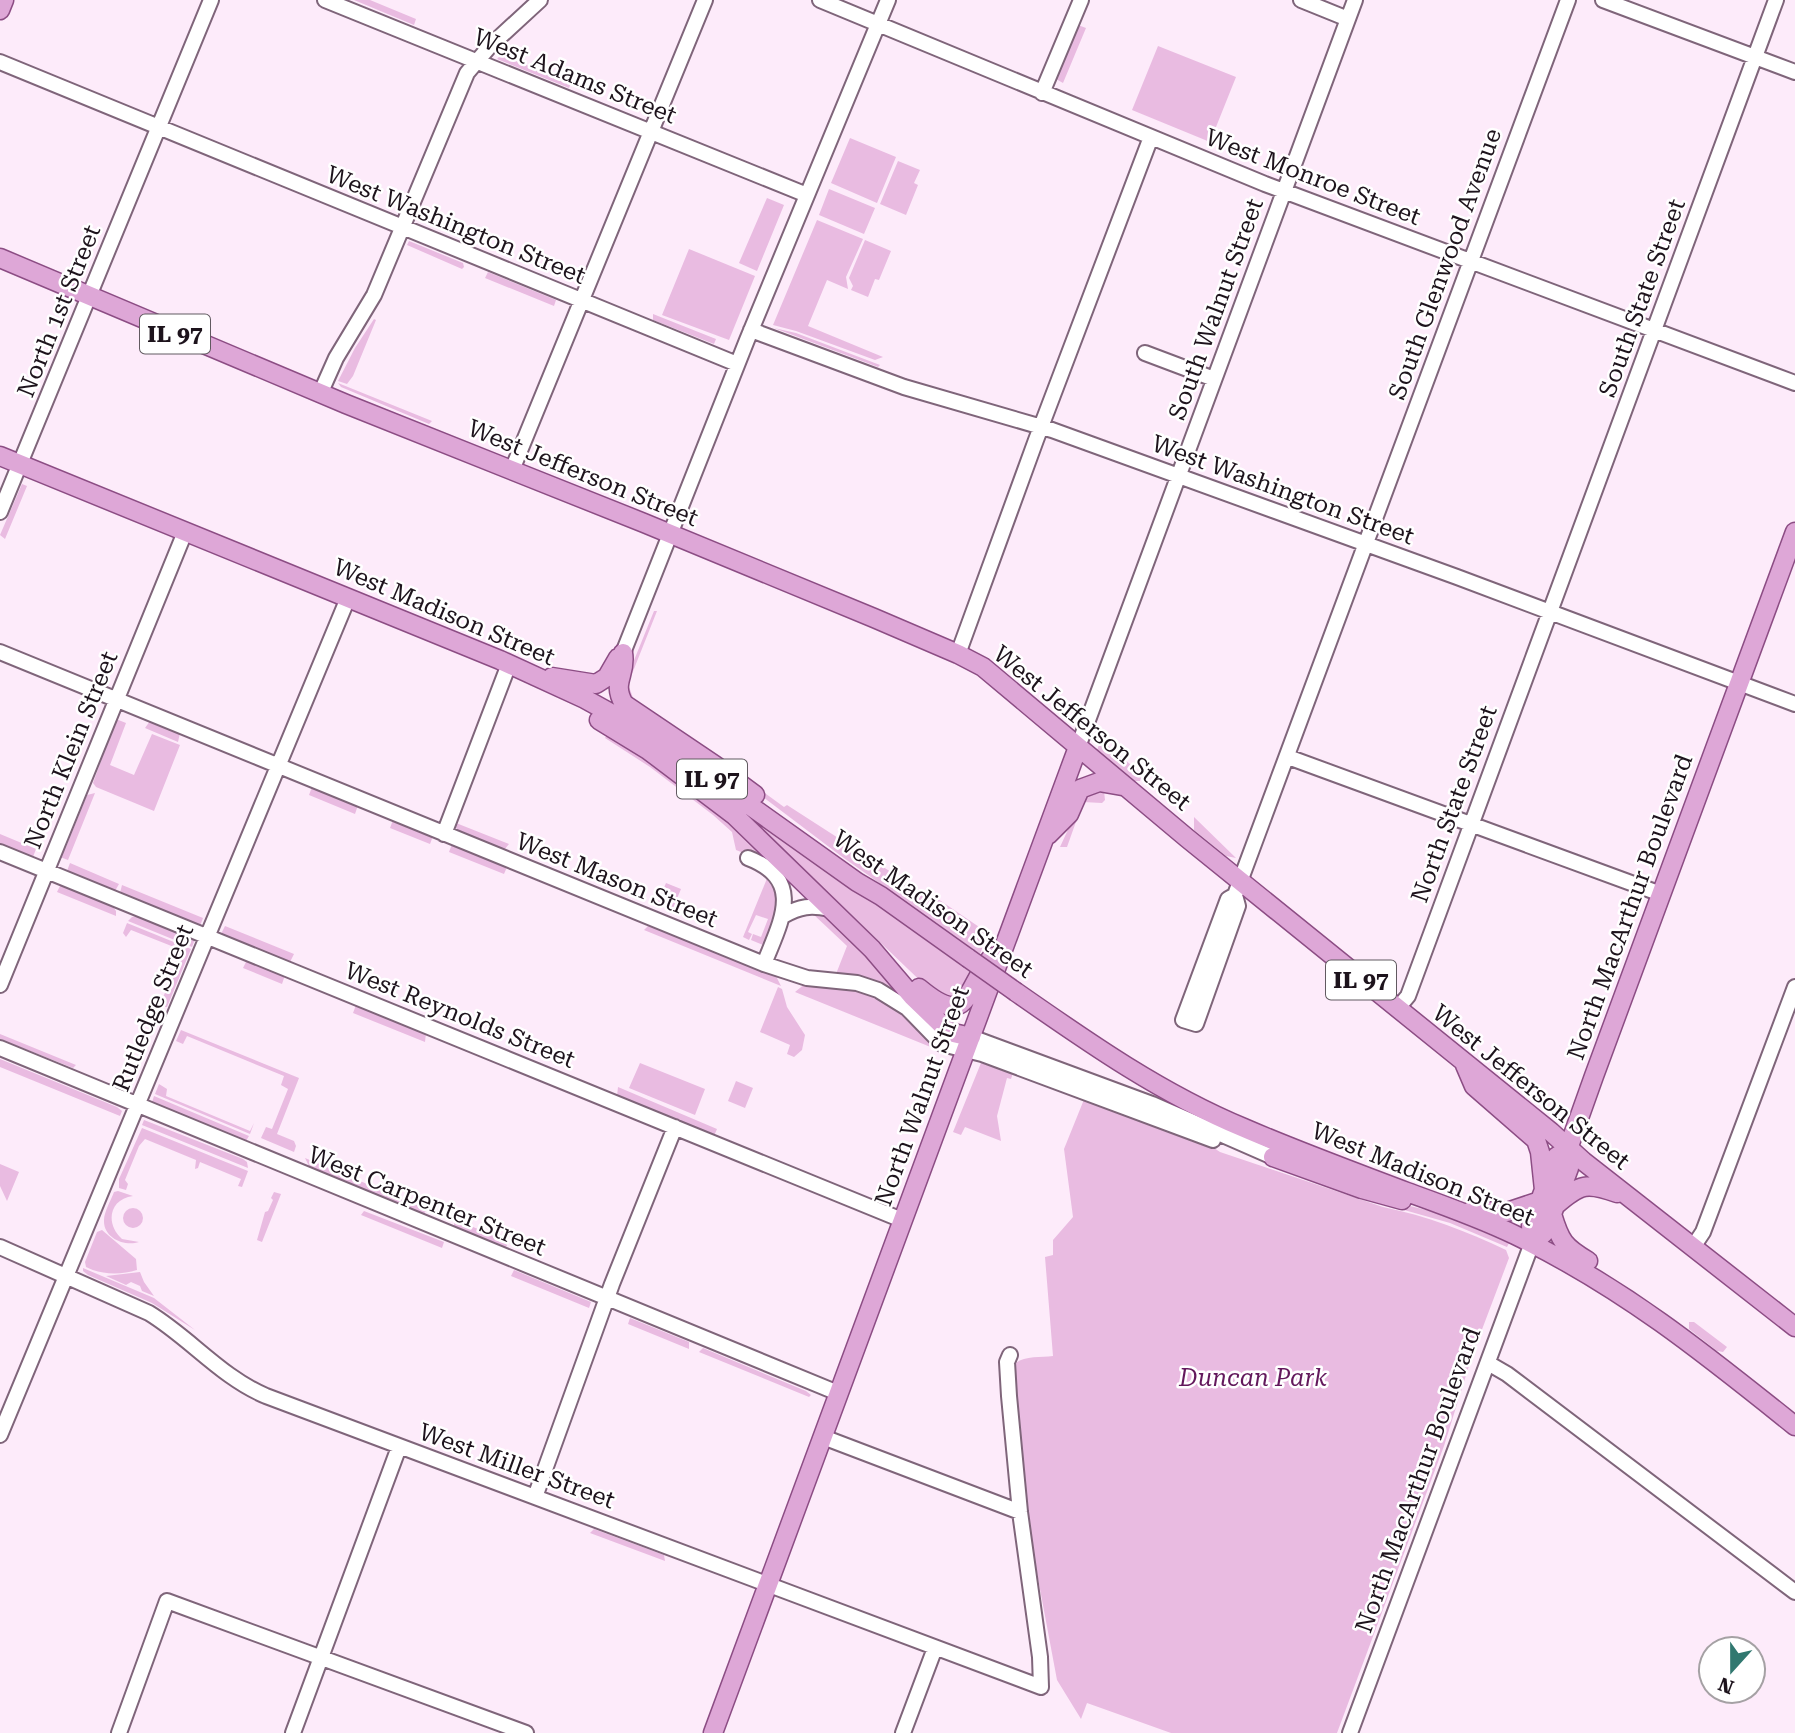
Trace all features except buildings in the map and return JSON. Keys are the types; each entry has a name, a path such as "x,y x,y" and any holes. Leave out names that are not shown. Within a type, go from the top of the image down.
{"main road":[{"path":"0,10 4,0"},
{"name":"IL 97","path":"0,258 89,295"},
{"name":"West Jefferson Street","path":"89,295 320,394 669,533 958,654 992,675 1126,787 1238,888 1397,1009 1551,1132 1626,1196 1795,1327"},
{"name":"IL 97","path":"0,456 20,464"},
{"name":"West Madison Street","path":"20,464 509,664 634,726 1087,1042 1181,1098 1241,1127 1459,1211 1532,1243 1644,1308 1795,1426"},
{"name":"North MacArthur Boulevard","path":"1532,1243 1544,1233 1556,1157 1568,1149 1795,532"},
{"path":"534,675 596,684 607,677 623,653"},
{"path":"623,653 625,665 618,689 621,700 628,708 716,766 881,896"},
{"path":"534,675 548,691 648,750 705,792 761,839 872,949 936,1002 952,1006 966,1000 988,961 1006,942"},
{"name":"North Walnut Street","path":"713,1733 1078,747"},
{"path":"1044,839 1069,814 1080,789 1099,782 1126,787"},
{"path":"872,949 912,996 949,1032 969,1043"},
{"path":"1465,1065 1474,1086 1536,1140 1548,1203 1561,1240 1570,1250 1607,1272 1644,1308"},
{"path":"1273,1157 1362,1189 1459,1211 1507,1212 1548,1203 1582,1186 1626,1196"}],"street":[{"name":"North 1st Street","path":"0,512 211,0"},
{"path":"320,394 336,358 374,295 468,70 540,0"},
{"path":"512,470 705,0"},
{"name":"West Monroe Street","path":"820,0 1283,191 1795,383"},
{"path":"623,653 737,364 888,0"},
{"path":"1042,93 1081,0"},
{"path":"1301,0 1348,19"},
{"name":"South Walnut Street","path":"1179,476 1355,0"},
{"name":"South Glenwood Avenue","path":"1238,888 1568,0"},
{"path":"1603,0 1795,72"},
{"name":"South State Street","path":"1550,612 1776,0"},
{"name":"West Adams Street","path":"334,1 807,195"},
{"name":"West Washington Street","path":"0,62 737,364"},
{"path":"958,654 1151,137"},
{"name":"West Washington Street","path":"751,330 904,387 1042,427 1179,476 1795,704"},
{"path":"1145,353 1214,379"},
{"name":"North Walnut Street","path":"1078,747 1179,476"},
{"name":"North Klein Street","path":"0,985 185,532"},
{"name":"Rutledge Street","path":"0,1435 348,598"},
{"name":"North State Street","path":"1397,1009 1408,996 1550,612"},
{"name":"West Mason Street","path":"0,652 764,964 818,980 857,983 878,990 907,1009 942,1044 951,1047 969,1043 1152,1104 1273,1157"},
{"path":"444,834 509,664"},
{"path":"1288,757 1661,894"},
{"name":"West Reynolds Street","path":"0,852 902,1220"},
{"path":"748,858 776,876 784,894 783,916 764,964"},
{"path":"1238,888 1238,906 1196,1024 1183,1020 1228,899 1238,888"},
{"path":"783,916 794,909 809,905 830,909"},
{"path":"1693,1247 1703,1232 1795,987"},
{"name":"West Mason Street","path":"969,1043 1213,1140"},
{"name":"West Carpenter Street","path":"0,1048 838,1393"},
{"path":"535,1497 607,1299 675,1127"},
{"name":"North MacArthur Boulevard","path":"1350,1733 1532,1243"},
{"name":"West Miller Street","path":"0,1247 149,1312 195,1346 226,1374 248,1388 399,1447 1041,1686 1033,1596 1020,1513"},
{"path":"823,1437 1020,1513 1009,1396 1007,1362 1010,1355"},
{"path":"1488,1363 1518,1381 1795,1592"},
{"path":"293,1733 399,1447"},
{"path":"119,1733 167,1601 526,1733"},
{"path":"903,1733 935,1648"}],"green space":[{"path":"354,0 370,0 416,19 414,25"},
{"path":"1078,25 1086,28 1063,83 1056,79"},
{"path":"1158,46 1236,77 1210,142 1132,110"},
{"path":"501,55 571,83 569,88 497,59"},
{"path":"850,138 896,157 877,203 831,183"},
{"path":"898,161 920,170 914,183 918,185 906,215 880,204"},
{"path":"829,189 875,208 864,234 819,215"},
{"path":"767,198 784,205 757,271 739,263"},
{"path":"817,220 863,239 846,277 848,289 827,280 808,326 883,357 875,360 773,325"},
{"path":"865,240 891,251 879,280 875,279 868,297 851,290 853,286 849,278"},
{"path":"409,241 463,263 464,267 462,269 407,245"},
{"path":"689,249 755,276 729,340 662,315"},
{"path":"488,272 556,300 554,306 485,278"},
{"path":"653,314 716,339 714,344 653,320"},
{"path":"374,319 376,320 353,376 347,384 338,381 355,348"},
{"path":"774,328 796,333 880,365 878,367"},
{"path":"338,383 432,421 429,424 341,387"},
{"path":"22,484 27,486 5,539 0,535"},
{"path":"654,611 657,611 628,684 636,706 715,757 784,807 787,805 988,933 980,954 841,856 718,763 632,706 624,685"},
{"path":"116,719 126,723 110,765 134,775 152,734 180,745 154,811 96,787 93,783"},
{"path":"150,721 180,733 178,742 145,728"},
{"path":"609,732 708,803 758,849 759,859 736,850 732,832 650,767 605,738"},
{"path":"1101,740 1142,774 1140,781 1134,781 1097,750"},
{"path":"673,760 972,973 960,996 949,999 932,992 815,880 814,882"},
{"path":"312,787 358,805 355,814 309,795"},
{"path":"1094,791 1104,791 1105,800 1102,803 1083,802 1067,847 1060,847 1083,797"},
{"path":"95,793 68,860 60,857 87,795"},
{"path":"1194,817 1236,858 1226,856 1194,830"},
{"path":"393,820 433,836 430,844 390,828"},
{"path":"456,823 509,844 504,850 461,833 456,828"},
{"path":"0,834 36,849 33,857 0,844"},
{"path":"452,844 507,867 504,874 449,852"},
{"path":"70,863 119,884 115,891 67,871"},
{"path":"768,876 777,902 774,918 763,945 751,940 753,934 761,937 768,919 756,915 748,932 752,934 749,940 743,937"},
{"path":"666,883 681,889 673,908 658,902"},
{"path":"61,884 111,904 116,916 57,892"},
{"path":"122,885 203,918 200,926 120,893"},
{"path":"814,911 827,916 903,993 899,996 827,973 836,974 847,946 813,914"},
{"path":"139,916 195,939 192,947 128,921"},
{"path":"127,923 191,949 167,1007 153,1002 161,1002 179,960 170,956 174,947 131,930 126,937 123,933"},
{"path":"649,925 776,976 781,986 644,930"},
{"path":"225,926 294,954 290,962 221,934"},
{"path":"247,960 285,975 282,984 243,968"},
{"path":"806,983 862,988 896,1008 938,1050 795,992"},
{"path":"778,987 782,989 787,1007 805,1035 802,1050 794,1057 787,1054 790,1045 760,1032"},
{"path":"356,1005 426,1033 425,1042 353,1013"},
{"path":"181,1030 299,1078 277,1134 294,1141 294,1152 261,1138 266,1127 272,1129 288,1089 281,1085 284,1076 187,1036 183,1044 176,1041"},
{"path":"0,1034 76,1065 73,1068 0,1039"},
{"path":"0,1059 117,1107 122,1111 120,1116 0,1067"},
{"path":"640,1063 705,1089 695,1115 629,1088"},
{"path":"981,1063 1013,1073 1011,1079 1007,1078 997,1116 1001,1141 965,1127 961,1135 953,1132"},
{"path":"736,1081 753,1088 745,1108 728,1101"},
{"path":"159,1084 167,1089 166,1096 250,1131 254,1123 250,1134 155,1094"},
{"path":"618,1087 717,1129 714,1136 617,1096"},
{"path":"154,1096 249,1136 246,1141 152,1102"},
{"name":"Duncan Park","path":"1085,1097 1208,1144 1220,1152 1383,1207 1446,1225 1506,1250 1509,1258 1472,1356 1444,1446 1337,1733 1171,1733 1087,1703 1081,1719 1057,1680 1028,1525 1013,1366 1026,1359 1053,1356 1045,1257 1053,1255 1053,1240 1073,1217 1064,1149"},
{"path":"144,1120 243,1159 248,1168 142,1125"},
{"path":"142,1128 248,1171 242,1187 238,1186 241,1179 200,1162 195,1169 196,1160 145,1139 139,1146 125,1180 128,1184 126,1190 119,1188 119,1179"},
{"path":"305,1158 427,1209 424,1214 310,1168"},
{"path":"1273,1162 1382,1199 1438,1213 1509,1243 1507,1247 1450,1223 1344,1193 1269,1164"},
{"path":"0,1164 19,1172 7,1201 0,1186"},
{"path":"114,1192 133,1196 125,1198 114,1207 113,1226 122,1239 139,1242 122,1242 107,1232 104,1217"},
{"path":"274,1192 281,1194 262,1242 257,1240"},
{"path":"129,1208 137,1208 143,1218 137,1228 129,1228 123,1222 123,1214"},
{"path":"364,1211 444,1242 442,1248 361,1215"},
{"path":"454,1219 509,1242 506,1247 454,1226"},
{"path":"102,1230 136,1259 137,1270 111,1273 86,1267 85,1262 97,1232"},
{"path":"83,1268 154,1298 195,1330 152,1303 88,1275"},
{"path":"514,1270 591,1302 589,1308 511,1276"},
{"path":"140,1272 154,1296 131,1282 126,1285 106,1276"},
{"path":"630,1318 689,1342 689,1349 628,1324"},
{"path":"1689,1322 1694,1322 1727,1347 1723,1352 1717,1351 1689,1329"},
{"path":"703,1348 811,1395 809,1397 699,1352"},
{"path":"594,1529 664,1555 665,1561 590,1533"}]}
